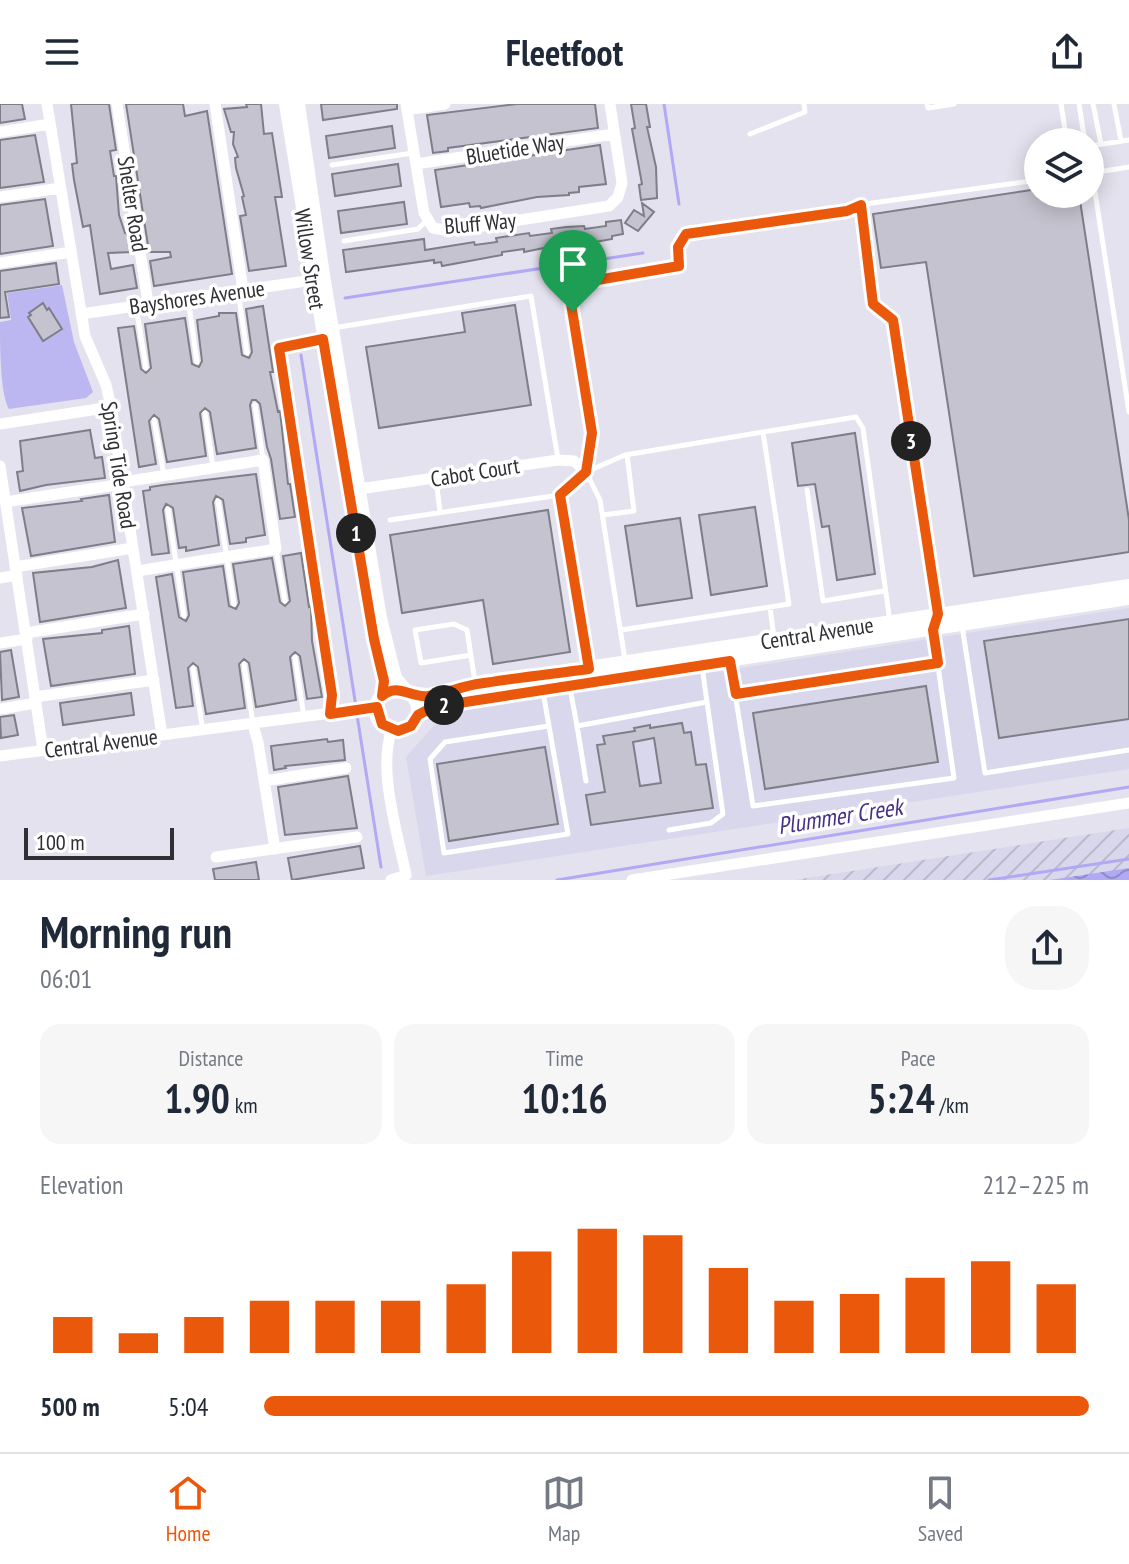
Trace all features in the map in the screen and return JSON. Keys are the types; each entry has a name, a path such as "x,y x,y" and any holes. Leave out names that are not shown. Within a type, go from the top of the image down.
{"street":[{"name":"Spring Tide Road","path":"47,104 85,336 106,385 111,407 162,735"},
{"name":"Shelter Road","path":"117,104 142,304"},
{"path":"215,104 241,290"},
{"name":"Willow Street","path":"286,104 313,280 328,333 385,639 395,678 409,692"},
{"name":"Willow Street","path":"298,104 328,333 374,639 384,681 376,703"},
{"path":"431,224 424,213 406,107 445,104"},
{"path":"610,104 614,134"},
{"path":"0,132 50,124"},
{"name":"Bluetide Way","path":"415,158 614,134"},
{"name":"Bluff Way","path":"431,224 450,231 609,206 618,197 622,183 614,134"},
{"path":"0,197 60,188"},
{"path":"0,263 71,252"},
{"name":"Bayshores Avenue","path":"81,314 313,280"},
{"path":"0,424 111,407"},
{"path":"4,509 123,483 263,460 276,549 137,571"},
{"path":"558,460 574,461 586,472"},
{"name":"Cabot Court","path":"359,489 558,460"},
{"path":"0,466 4,509 43,750"},
{"path":"0,578 16,571 133,548"},
{"name":"Central Avenue","path":"409,692 430,695 476,692 627,670 891,628 938,614 1129,586"},
{"name":"Central Avenue","path":"891,628 933,630 1129,598"},
{"path":"0,643 144,614"},
{"name":"Central Avenue","path":"627,670 702,666 728,654"},
{"path":"0,709 154,680"},
{"path":"393,689 409,692 418,704 415,722 405,730 392,730 378,719 376,703 393,689"},
{"name":"Central Avenue","path":"418,715 476,692"},
{"name":"Central Avenue","path":"0,756 304,718 376,703"},
{"path":"253,725 275,849"},
{"path":"391,880 406,878 388,776 388,741 392,730"},
{"path":"264,781 346,768"},
{"path":"632,880 1129,803"},
{"path":"216,857 357,837"}],"lane":[{"path":"750,134 805,112 804,104"},
{"path":"927,104 928,108 954,104"},
{"path":"1061,104 1065,128"},
{"path":"1079,104 1084,128"},
{"path":"1093,104 1098,128"},
{"path":"1114,104 1121,141"},
{"path":"1104,144 1129,140"},
{"path":"332,165 415,158"},
{"path":"1104,171 1129,167"},
{"path":"627,670 600,500 586,472 592,433 568,285 679,266 678,247 686,234 1024,182"},
{"path":"728,654 753,806 954,778 933,630 938,614 893,320 873,304 861,205"},
{"path":"1097,208 1129,412"},
{"path":"344,241 418,229 431,224"},
{"path":"241,290 247,353"},
{"path":"335,713 279,348 328,333 531,296 558,460"},
{"path":"188,297 197,362"},
{"path":"142,304 146,368"},
{"path":"255,405 263,460"},
{"path":"205,413 213,468"},
{"path":"390,520 560,495 586,472 627,455 856,417 863,428 891,628"},
{"path":"154,420 164,476"},
{"path":"621,630 789,604 763,432"},
{"path":"603,515 634,511 627,455"},
{"path":"436,479 440,512"},
{"path":"807,490 823,601 884,591"},
{"path":"560,495 591,675"},
{"path":"218,501 234,604"},
{"path":"168,509 184,616"},
{"path":"276,549 285,601"},
{"path":"770,607 775,647"},
{"path":"471,655 421,663 415,630 454,624 467,630 471,655 476,692"},
{"path":"962,625 985,773 1129,750"},
{"path":"295,657 304,718"},
{"path":"736,694 938,663"},
{"path":"244,664 253,725"},
{"path":"669,830 711,823 723,814 702,666"},
{"path":"193,668 203,732"},
{"path":"568,678 586,781"},
{"path":"541,682 549,726 568,834 444,853 430,759 445,742 549,726"},
{"path":"577,726 707,702"}],"shaded area":[{"path":"62,285 74,342 93,392 86,398 9,409 2,380 0,342 0,322 11,320 7,293"},
{"path":"1129,608 1129,769 426,876 406,757 444,714"},
{"path":"1129,828 1129,880 794,880"}],"water":[{"path":"1129,868 1129,880 1050,880"}],"building":[{"path":"0,104 22,104 25,119 0,123"},
{"path":"71,104 109,104 116,150 110,151 116,176 119,215 125,233 128,232 132,252 108,253 111,269 133,265 137,288 100,294 90,225 83,227 74,180 72,164 77,163"},
{"path":"126,104 183,104 185,116 207,111 232,274 154,286 150,261 171,257 170,252 149,252"},
{"path":"246,104 261,104 264,134 272,133 282,197 275,197 286,266 249,271 240,216 246,215 236,168 235,158 238,157 233,144 234,132 231,132 224,109 247,107"},
{"path":"321,104 397,104 397,109 323,120"},
{"path":"517,104 595,104 598,128 448,148 448,151 433,153 427,115"},
{"path":"631,104 646,104 650,127 647,127 656,167 657,198 641,200 639,185 642,184 632,129 635,128"},
{"path":"392,126 395,148 329,158 326,136"},
{"path":"35,135 44,182 0,188 0,140"},
{"path":"600,145 606,184 579,187 579,192 569,195 537,197 481,208 470,207 469,203 441,207 435,170"},
{"path":"398,164 401,186 335,196 332,174"},
{"path":"1024,191 1024,208 1081,208 1129,520 1129,552 974,576 926,262 881,268 873,214"},
{"path":"45,199 53,246 0,254 0,205"},
{"path":"404,202 407,224 341,233 338,211"},
{"path":"642,203 654,212 638,231 625,223 634,210 644,216"},
{"path":"621,220 623,234 612,236 612,239 579,245 579,241 524,252 524,249 502,252 502,255 442,266 441,262 434,263 434,260 346,272 343,250 424,239 425,250 474,242 475,245 497,242 496,238 552,233 551,229 606,226 606,222"},
{"path":"56,263 59,284 5,292 9,317 0,318 0,271"},
{"path":"43,303 62,329 43,341 28,317"},
{"path":"515,305 531,405 379,428 366,347 465,332 462,313"},
{"path":"263,306 273,372 270,372 280,411 295,517 280,519 260,404 256,400 252,400 250,405 256,448 217,454 210,412 205,408 200,413 206,456 167,462 159,419 154,415 149,421 156,464 139,467 118,328 134,326 141,369 146,373 151,368 145,324 185,318 192,364 199,367 202,361 197,320 219,316 219,313 236,313 242,355 249,358 252,352 246,309"},
{"path":"90,430 95,458 102,457 105,478 20,491 17,472 23,471 20,441"},
{"path":"855,433 875,574 837,580 829,526 822,527 815,484 798,486 792,443"},
{"path":"256,474 265,535 230,544 223,500 216,496 213,502 219,545 186,551 186,547 179,548 173,508 166,504 163,510 169,553 152,555 143,491 163,485"},
{"path":"109,495 115,542 31,556 22,508"},
{"path":"755,507 767,586 711,595 699,515"},
{"path":"548,510 570,652 493,664 483,600 402,613 390,535"},
{"path":"680,518 692,598 637,606 625,526"},
{"path":"301,553 322,697 307,699 300,656 295,652 290,657 296,700 256,707 249,663 244,659 239,664 245,708 206,714 198,667 193,663 188,668 193,706 176,708 156,577 172,574 179,617 186,621 189,615 183,572 223,566 229,606 236,609 239,603 233,564 272,558 280,602 285,606 290,601 283,556"},
{"path":"118,560 126,608 40,622 33,573 92,567"},
{"path":"1129,619 1129,719 999,738 984,641"},
{"path":"129,626 135,674 51,686 43,639 102,633 102,630"},
{"path":"11,650 19,697 2,700 0,652"},
{"path":"926,686 938,762 765,789 753,713"},
{"path":"131,693 134,715 63,725 60,703"},
{"path":"14,715 18,735 1,738 0,717"},
{"path":"682,723 684,733 691,732 696,765 706,764 713,808 591,825 586,795 605,792 597,745 605,744 603,736 635,731 634,728 650,725 650,728","holes":["654,738 661,783 640,786 633,742"]},
{"path":"327,739 328,742 343,740 345,760 285,766 274,770 271,746"},
{"path":"545,747 558,824 449,841 437,764"},
{"path":"348,776 357,828 285,835 278,787"},
{"path":"360,846 364,868 292,880 288,858"},
{"path":"256,862 259,880 215,880 213,869"}],"waterway":[{"path":"664,104 679,204"},
{"path":"345,298 643,253"},
{"path":"301,355 356,707"},
{"path":"357,715 381,867"},
{"name":"Plummer Creek","path":"557,880 1129,787"},
{"path":"989,880 1129,859"}],"route":[{"path":"861,205 873,304 893,320 938,614 933,630 938,663 736,694 730,661 433,707 418,715 411,726 398,731 382,724 376,713 377,707 330,714 332,695 279,348 281,345 323,339 374,639 384,681 382,696 393,689 421,696 430,695 475,685 589,669 560,495 586,472 592,433 573,312 568,285 679,266 678,247 686,234 847,211 861,205"}]}
